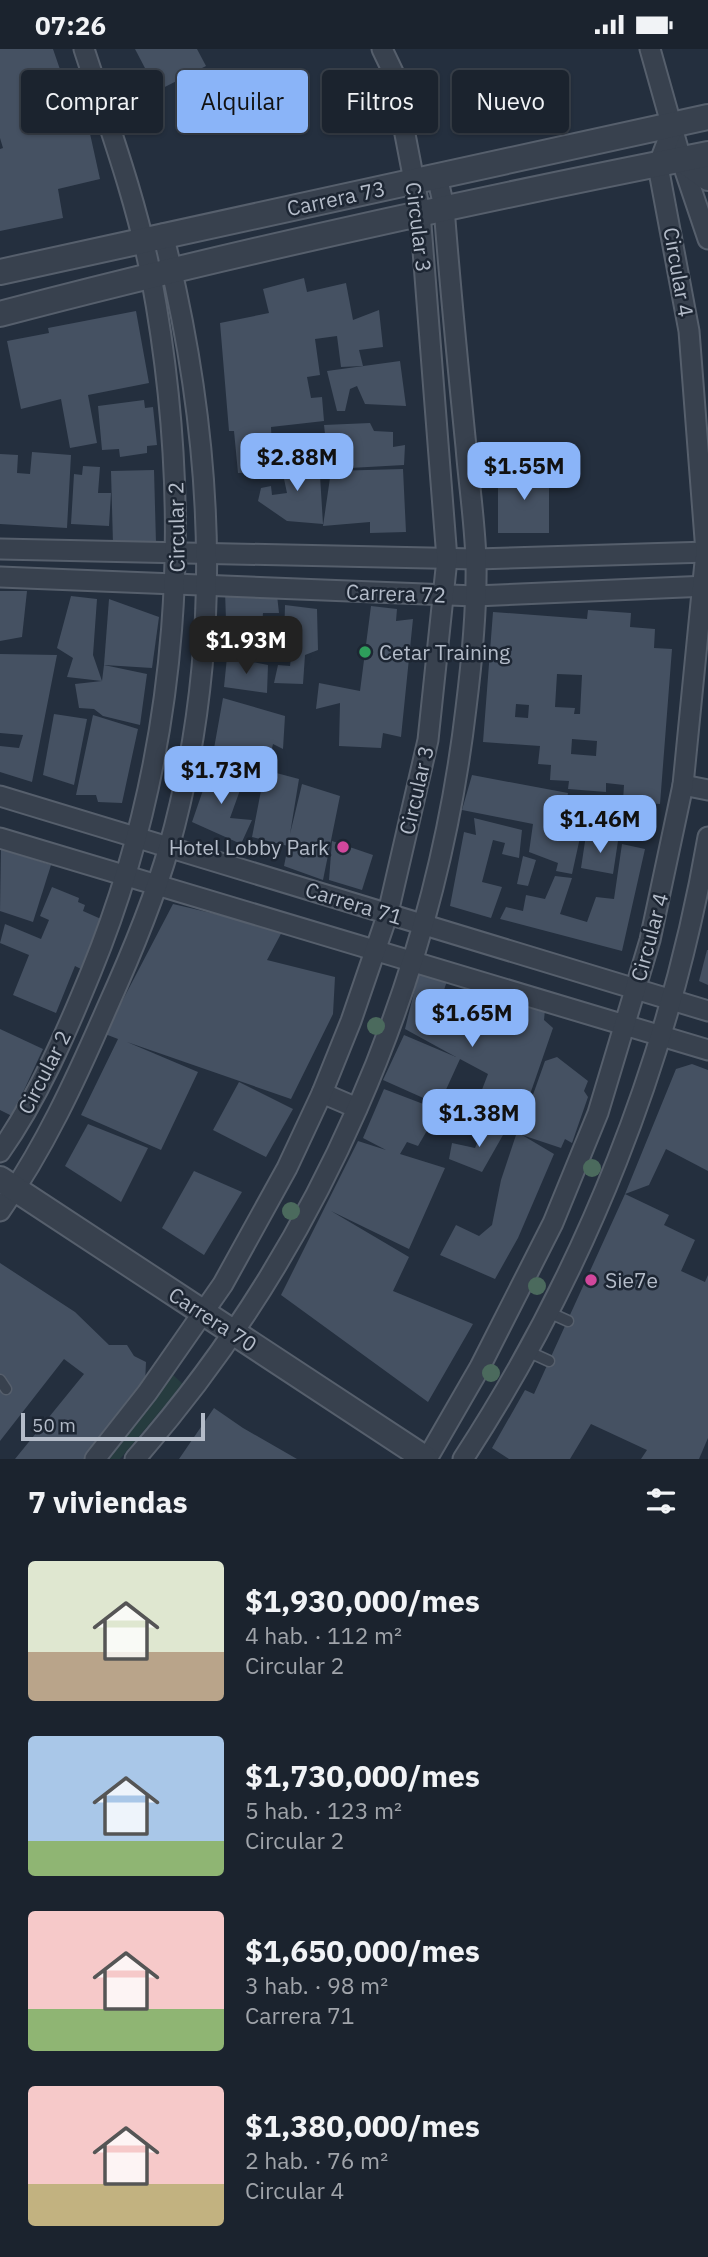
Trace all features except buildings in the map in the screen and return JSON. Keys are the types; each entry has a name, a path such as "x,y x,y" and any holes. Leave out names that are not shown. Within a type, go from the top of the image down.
{"street":[{"name":"Circular 2","path":"0,1211 8,1184 94,1037 157,885 188,771 200,704 209,585 201,434 152,237 84,49"},
{"name":"Circular 3","path":"135,1459 233,1332 279,1259 320,1185 357,1108 424,923 446,832 462,746 476,559 432,209 393,72 382,49"},
{"name":"Circular 4","path":"427,1459 480,1367 553,1223 598,1113 636,989 669,860 683,785 706,586 707,552 689,331 669,162 673,127 650,49"},
{"name":"Carrera 73","path":"0,272 152,237 673,127 708,117"},
{"name":"Carrera 73","path":"0,314 432,209 708,154"},
{"name":"Circular 4","path":"669,162 708,239"},
{"path":"669,162 708,178"},
{"name":"Circular 3","path":"95,1459 147,1393 203,1313 254,1229 322,1093 388,913 428,740 445,595 447,558 432,209"},
{"name":"Circular 2","path":"0,1152 72,1018 126,876 159,742 172,655 178,552 172,410 161,273"},
{"name":"Carrera 72","path":"0,548 476,559 707,552"},
{"name":"Carrera 72","path":"0,577 475,596 706,586"},
{"path":"683,785 708,790"},
{"name":"Carrera 71","path":"0,796 708,1011"},
{"name":"Circular 4","path":"463,1459 548,1312 584,1237 625,1138 671,998 708,837"},
{"name":"Carrera 71","path":"0,838 708,1050"},
{"path":"322,1093 357,1108"},
{"name":"Carrera 70","path":"8,1184 427,1459"},
{"path":"553,1223 584,1237"}],"lane":[{"path":"548,1312 568,1321"},
{"path":"527,1351 549,1361"}],"green space":[{"path":"173,1375 183,1384 120,1459 104,1459"}],"place":[{"name":"Cetar Training","path":"365,652"},
{"name":"Hotel Lobby Park","path":"343,847"},
{"name":"Sie7e","path":"591,1280"}]}
